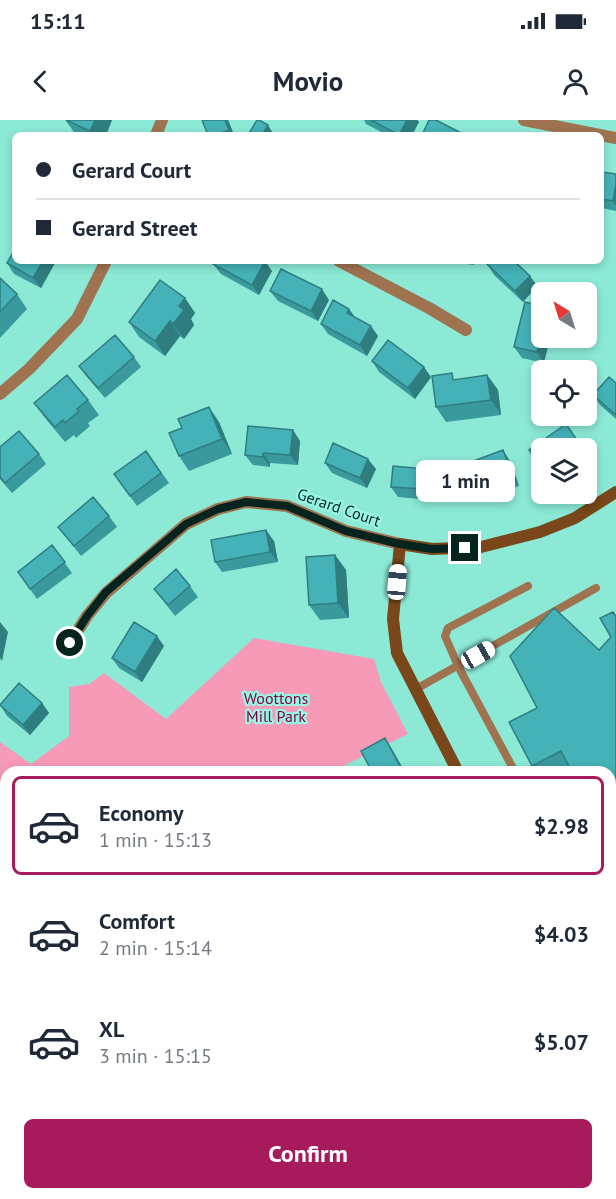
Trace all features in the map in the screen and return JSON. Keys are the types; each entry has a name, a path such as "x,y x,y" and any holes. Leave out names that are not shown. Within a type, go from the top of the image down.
{"street":[{"path":"524,120 585,132"},
{"path":"0,394 29,369 77,319 104,264"},
{"path":"345,264 466,330"},
{"path":"455,766 397,653 393,619 400,544 432,549 482,547 540,532 575,518 616,492"},
{"name":"Gerard Court","path":"70,643 106,592 186,524 218,509 246,502 287,506 346,531 400,544"}],"lane":[{"path":"512,766 458,666 445,636 448,628 528,586"},
{"path":"416,690 596,588"}],"green space":[{"name":"Woottons Mill Park","path":"254,638 374,659 381,682 408,734 343,766 0,766 0,742 31,764 69,736 69,687 89,684 104,673 166,719"}],"building":[{"path":"66,120 95,120 90,131"},
{"path":"202,120 225,120 229,130 223,132 207,132"},
{"path":"257,120 268,125 264,132 250,132"},
{"path":"371,120 407,120 401,132 393,132"},
{"path":"429,120 436,120 459,132 423,132"},
{"path":"604,172 616,174 613,201 604,199"},
{"path":"12,254 12,264 41,264 33,278 7,263"},
{"path":"213,264 263,264 252,285"},
{"path":"487,264 517,264 530,276 515,291"},
{"path":"281,269 322,289 311,311 270,291"},
{"path":"0,278 17,294 0,312"},
{"path":"160,280 185,298 179,306 184,310 173,324 170,321 155,341 129,322"},
{"path":"333,300 349,309 347,313 371,326 360,345 321,324"},
{"path":"525,302 531,303 531,348 538,348 537,352 514,347"},
{"path":"115,335 134,357 98,388 79,366"},
{"path":"388,340 424,367 408,388 372,361"},
{"path":"452,373 453,380 487,375 491,400 436,407 432,376"},
{"path":"67,375 88,400 65,423 63,420 55,427 34,403"},
{"path":"609,377 616,383 616,415 597,398 597,390"},
{"path":"209,407 222,439 179,456 169,433 182,428 178,419"},
{"path":"248,426 293,430 290,455 263,453 263,457 245,455"},
{"path":"563,426 567,426 576,438 546,438"},
{"path":"19,431 39,454 5,483 0,477 0,447"},
{"path":"333,443 368,459 360,478 325,463"},
{"path":"503,450 512,475 469,491 460,466"},
{"path":"146,451 161,473 130,496 114,474"},
{"path":"393,466 425,469 424,489 391,487"},
{"path":"93,497 109,516 74,546 58,527"},
{"path":"266,530 270,552 215,562 211,540"},
{"path":"52,545 65,562 30,589 18,572"},
{"path":"335,555 338,603 309,605 306,557"},
{"path":"176,569 190,586 168,605 154,589"},
{"path":"554,608 599,650 611,637 600,618 613,612 616,617 616,766 569,766 561,751 532,766 509,722 537,708 510,656"},
{"path":"134,622 157,636 135,672 112,658"},
{"path":"19,683 42,703 23,725 0,705"},
{"path":"385,738 400,766 369,766 361,751"}],"route":[{"path":"70,643 106,592 186,524 218,509 246,502 287,506 346,531 400,544 432,549 465,548"}]}
